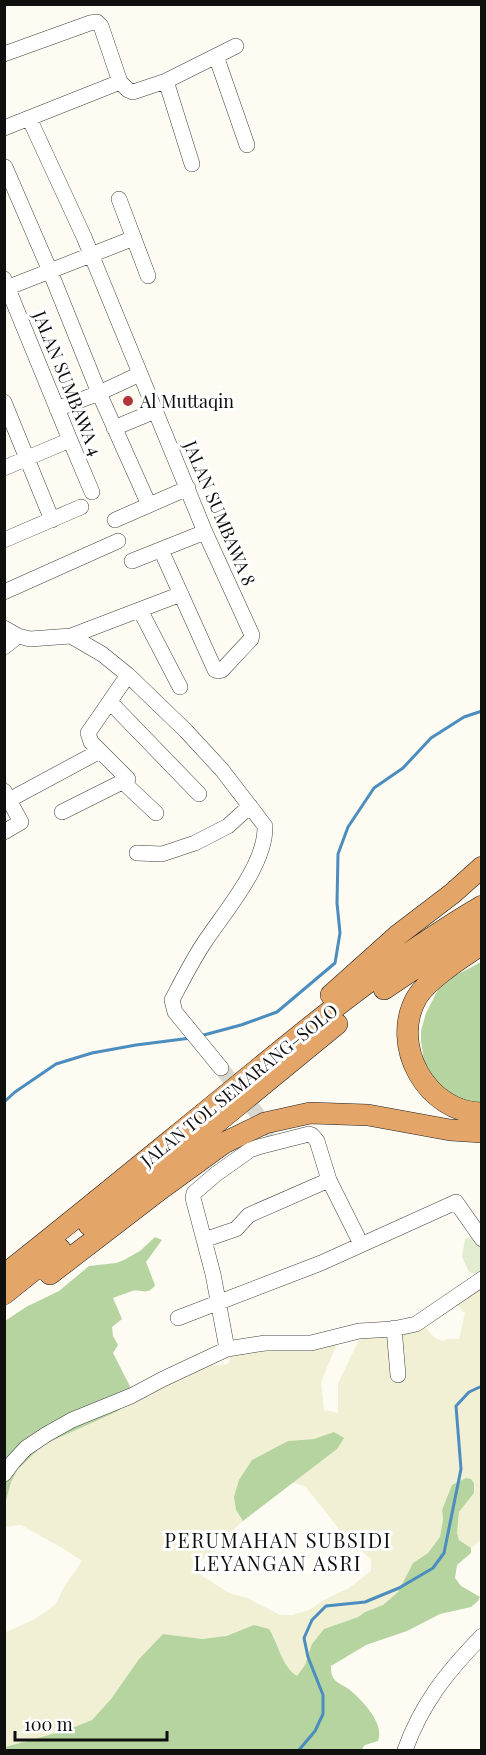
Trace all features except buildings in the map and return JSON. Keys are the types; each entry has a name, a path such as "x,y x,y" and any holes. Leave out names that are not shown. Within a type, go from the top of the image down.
{"highway":[{"path":"261,1066 299,1024 398,935 453,893 482,867"},
{"name":"JALAN TOL SEMARANG–SOLO","path":"4,1275 362,987 443,928 482,906"},
{"name":"JALAN TOL SEMARANG–SOLO","path":"4,1294 360,1005 460,938 482,926"},
{"path":"482,944 438,975 418,996 409,1018 408,1043 414,1066 430,1089 446,1104 466,1113 482,1113"},
{"path":"4,1308 224,1143 265,1123 310,1113 368,1115 450,1130 482,1132"}],"street":[{"path":"4,54 97,22 101,26 120,82 133,92 166,81 236,46"},
{"path":"216,56 247,145"},
{"path":"166,81 192,164"},
{"path":"4,128 120,82"},
{"name":"JALAN SUMBAWA 8","path":"29,118 92,255 205,532 252,635 251,639 222,670 215,670 181,594"},
{"path":"5,167 99,393 149,505"},
{"path":"119,198 148,276"},
{"path":"6,285 50,271 134,238"},
{"name":"JALAN SUMBAWA 4","path":"6,285 92,492"},
{"path":"57,409 140,374"},
{"path":"4,402 52,520"},
{"path":"114,428 155,411"},
{"path":"4,468 69,440"},
{"path":"115,519 188,488"},
{"path":"6,536 81,507"},
{"path":"132,561 205,532"},
{"path":"4,592 118,541"},
{"path":"4,647 11,632 30,639 71,636 181,594 161,550"},
{"path":"140,610 180,687"},
{"path":"71,636 102,654 128,675 186,731 222,770 265,826 252,873 202,946 172,999 175,1012 221,1068"},
{"path":"62,812 127,778 91,742 88,733 128,675"},
{"path":"110,702 199,794"},
{"path":"4,832 21,822 7,796 100,752"},
{"path":"123,782 156,813"},
{"path":"137,853 162,854 195,843 228,826 250,806"},
{"path":"227,1349 213,1274 193,1198 194,1193 216,1174 250,1150 276,1138 312,1135 317,1141 329,1180 361,1244"},
{"path":"204,1240 236,1229 249,1215 329,1180"},
{"path":"178,1318 321,1263 456,1202 482,1239"},
{"path":"4,1474 26,1448 47,1434 72,1420 131,1396 163,1378 227,1349 265,1343 311,1343 359,1331 416,1324 482,1279"},
{"path":"394,1328 398,1375"},
{"path":"405,1750 431,1695 482,1636"}],"green space":[{"path":"481,962 481,1110 440,1091 424,1061 421,1031 426,1013 440,986"},
{"path":"155,1237 162,1240 146,1262 155,1285 147,1291 132,1291 113,1298 122,1319 112,1327 113,1336 118,1345 113,1353 136,1398 118,1411 43,1445 18,1469 11,1482 5,1505 5,1321 26,1307 59,1291 89,1266 124,1260 140,1251"},
{"path":"469,1237 478,1243 481,1251 481,1272 476,1274 469,1272 462,1257 465,1239"},
{"path":"481,1287 481,1540 471,1548 459,1540 457,1533 459,1512 474,1493 442,1510 440,1537 428,1553 413,1563 398,1592 383,1605 324,1629 297,1677 284,1663 274,1636 254,1625 221,1637 198,1639 164,1634 139,1659 111,1699 92,1720 68,1730 5,1747 4,1633 35,1619 56,1604 64,1587 82,1561 21,1525 5,1527 5,1505 11,1482 20,1465 43,1445 118,1411 213,1360 215,1365 229,1363 231,1354 338,1341 321,1382 324,1410 338,1413 338,1383 359,1340 419,1326 426,1328 435,1338 442,1341 459,1339 465,1313 458,1306 461,1300","holes":["334,1432 343,1438 336,1449 292,1482 306,1487 342,1533 371,1559 371,1571 349,1588 309,1610 292,1615 280,1615 247,1598 229,1593 198,1571 200,1561 222,1545 243,1521 236,1510 288,1441 314,1439"]},
{"path":"334,1432 344,1438 337,1449 243,1521 236,1510 234,1497 239,1480 252,1460 288,1441 314,1439"},
{"path":"466,1478 471,1479 474,1483 474,1493 459,1512 457,1533 459,1540 471,1548 471,1553 457,1565 455,1578 461,1586 480,1597 478,1601 471,1607 440,1614 407,1631 366,1645 331,1666 334,1679 350,1690 372,1713 378,1727 378,1741 365,1745 361,1750 5,1750 5,1747 67,1730 92,1720 111,1699 139,1659 163,1634 202,1639 226,1636 254,1625 269,1629 287,1667 297,1676 305,1665 312,1644 324,1629 383,1605 398,1592 413,1563 428,1553 440,1537 442,1510 452,1485"}],"waterway":[{"path":"200,1036 277,1012 335,963 340,933 337,903 338,854 348,827 374,788 403,768 431,738 464,717 482,711"},
{"path":"4,1102 56,1064 92,1053 191,1038"},
{"path":"299,1750 315,1731 323,1714 323,1695 308,1657 304,1638 312,1620 326,1606 365,1602 399,1588 433,1568 444,1553 461,1469 456,1406 469,1392 482,1386"}],"tunnel":[{"path":"221,1068 274,1135"}],"place":[{"name":"Al Muttaqin","path":"128,401"}],"district":[{"name":"PERUMAHAN SUBSIDI LEYANGAN ASRI","path":"278,1550"}]}
